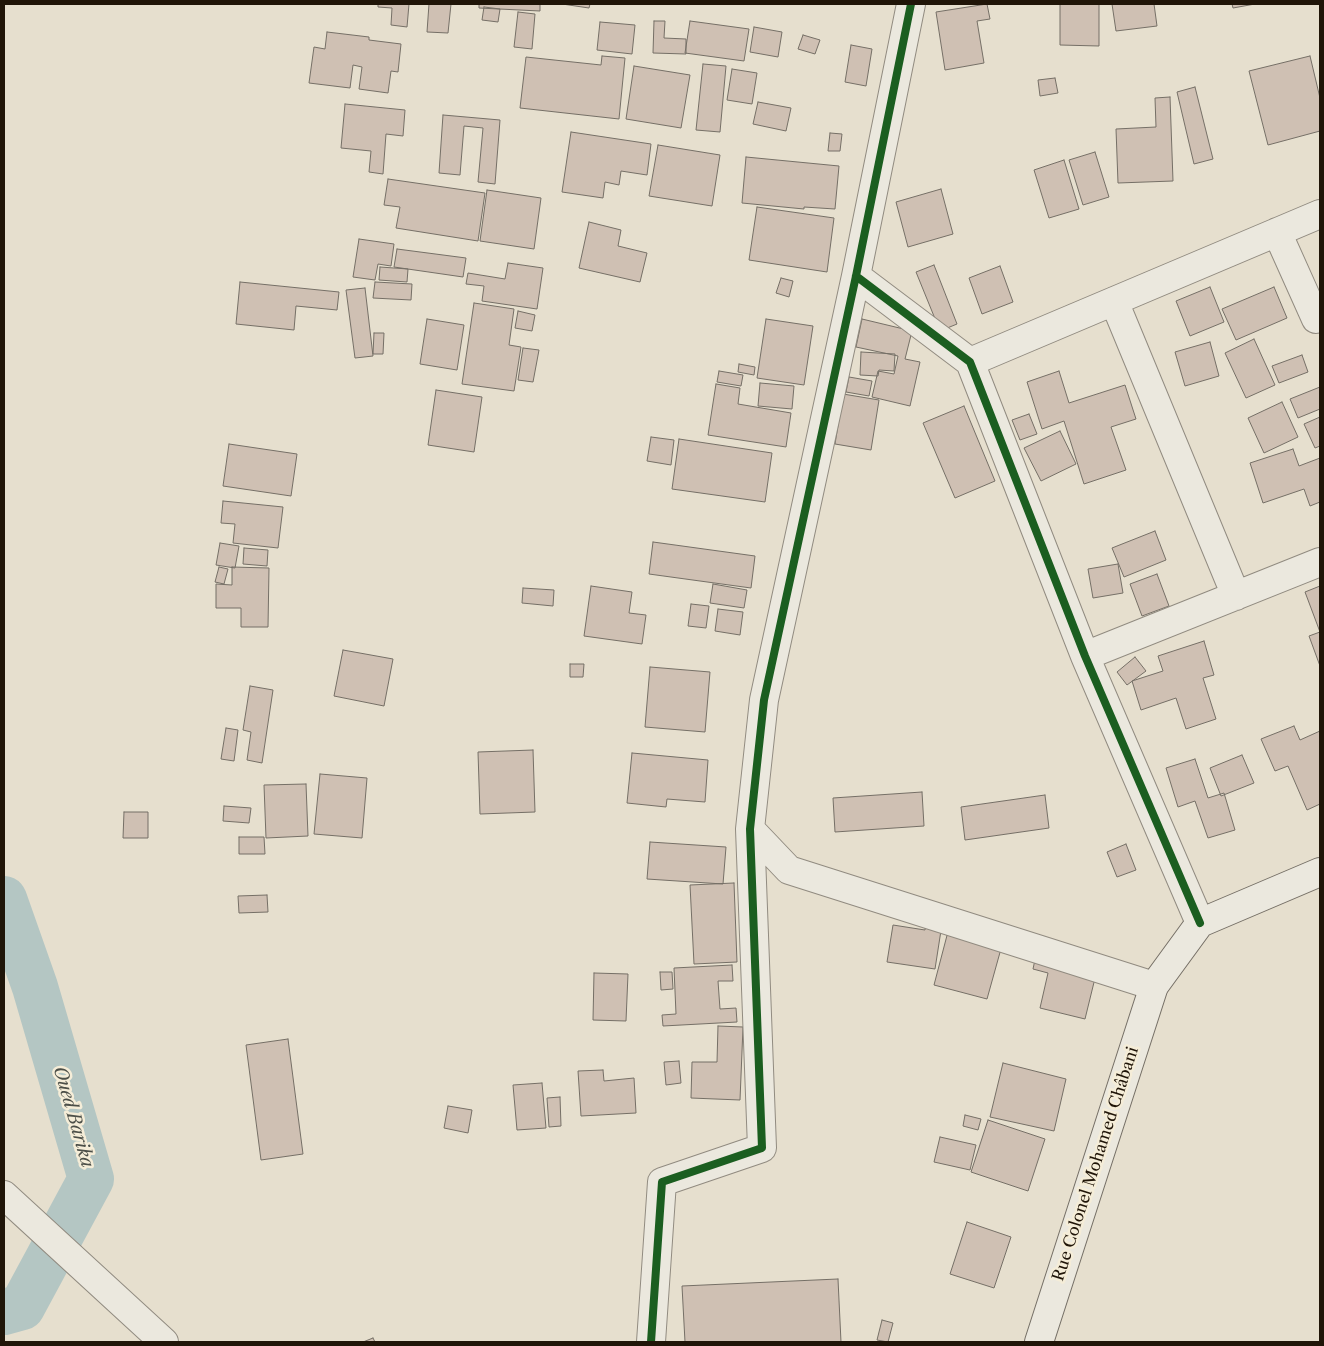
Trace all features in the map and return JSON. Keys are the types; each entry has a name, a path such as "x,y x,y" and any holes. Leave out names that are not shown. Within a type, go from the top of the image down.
{"street":[{"path":"650,1342 662,1182 762,1148 750,829 764,700 856,276 911,4"},
{"path":"970,362 1320,214"},
{"path":"1277,232 1316,320 1320,318"},
{"path":"856,276 970,362 1085,656 1200,922 1320,872"},
{"path":"1114,301 1236,596"},
{"path":"1085,656 1320,562"},
{"path":"750,829 789,870 1154,986"},
{"name":"Rue Colonel Mohamed Châbani","path":"1039,1342 1154,986 1200,922"},
{"path":"4,1195 164,1342"}],"building":[{"path":"378,4 409,4 407,27 391,25 392,8 378,7"},
{"path":"429,4 451,4 448,33 427,32"},
{"path":"479,4 540,4 540,11 479,8"},
{"path":"562,4 590,4 589,8"},
{"path":"987,4 990,19 977,21 984,63 945,70 936,12"},
{"path":"1060,4 1099,4 1099,46 1060,45"},
{"path":"1112,4 1154,4 1157,26 1116,31"},
{"path":"1232,4 1255,4 1233,8"},
{"path":"484,7 500,9 498,22 482,20"},
{"path":"518,12 535,14 532,49 514,47"},
{"path":"654,21 665,21 664,38 686,39 686,54 653,53"},
{"path":"690,21 749,29 744,61 685,53"},
{"path":"600,22 635,25 632,54 597,50"},
{"path":"754,27 782,32 778,57 750,52"},
{"path":"327,32 369,37 369,40 401,44 398,72 391,71 388,93 359,89 362,67 353,65 350,88 309,83 314,47 325,49"},
{"path":"803,35 820,40 815,54 798,49"},
{"path":"851,45 872,49 866,86 845,82"},
{"path":"602,56 625,58 619,119 520,108 526,57 601,65"},
{"path":"1310,56 1320,98 1320,131 1268,145 1249,71"},
{"path":"703,64 726,66 720,132 696,130"},
{"path":"634,66 690,75 681,128 626,119"},
{"path":"732,69 757,73 752,104 727,100"},
{"path":"1055,78 1058,93 1040,96 1038,80"},
{"path":"1195,87 1213,159 1194,164 1177,92"},
{"path":"1170,97 1173,181 1118,183 1116,129 1156,127 1155,98"},
{"path":"758,102 791,108 786,131 753,124"},
{"path":"345,104 405,110 403,136 386,134 383,174 369,172 371,151 341,148"},
{"path":"443,115 500,120 495,184 478,182 483,128 464,126 460,175 439,173"},
{"path":"571,132 651,144 647,175 621,171 619,185 605,182 603,198 562,192"},
{"path":"830,133 842,134 840,151 828,151"},
{"path":"658,145 720,155 712,206 649,196"},
{"path":"1095,152 1109,197 1083,205 1069,160"},
{"path":"746,157 839,166 835,209 804,207 804,209 742,203"},
{"path":"1064,160 1079,209 1049,218 1034,170"},
{"path":"388,179 485,193 478,241 396,228 400,207 384,205"},
{"path":"941,189 953,234 908,247 896,202"},
{"path":"487,190 541,198 534,249 480,241"},
{"path":"757,207 834,218 827,272 749,260"},
{"path":"589,222 621,230 618,246 647,253 640,282 579,268"},
{"path":"359,239 394,244 391,266 378,264 375,280 353,277"},
{"path":"397,249 466,258 463,277 394,267"},
{"path":"508,263 543,268 537,309 482,301 484,286 466,284 468,273 505,279"},
{"path":"934,265 957,324 940,331 916,272"},
{"path":"1000,266 1013,302 982,314 969,278"},
{"path":"380,267 408,269 407,282 379,280"},
{"path":"781,278 793,281 789,297 776,293"},
{"path":"240,282 339,292 337,310 296,306 294,330 236,324"},
{"path":"375,282 412,284 411,300 373,298"},
{"path":"1210,287 1224,322 1190,336 1176,301"},
{"path":"1274,287 1287,318 1236,340 1222,309"},
{"path":"365,288 373,356 355,358 346,290"},
{"path":"474,303 514,309 509,345 521,347 514,391 462,384"},
{"path":"518,311 535,315 532,331 515,328"},
{"path":"427,319 464,325 457,370 420,364"},
{"path":"766,319 813,326 804,385 757,378"},
{"path":"862,319 912,331 905,359 920,362 910,406 872,397 878,371 894,374 898,356 856,347"},
{"path":"374,333 384,333 383,354 373,354"},
{"path":"1254,339 1275,385 1246,398 1225,353"},
{"path":"1210,342 1219,376 1185,386 1175,352"},
{"path":"523,348 539,350 533,382 518,380"},
{"path":"861,352 895,354 894,371 879,370 878,376 860,375"},
{"path":"1302,355 1308,372 1279,383 1272,366"},
{"path":"739,364 755,367 754,375 738,372"},
{"path":"719,371 743,375 741,386 717,382"},
{"path":"1059,371 1069,403 1125,385 1136,419 1111,427 1126,470 1084,484 1064,421 1042,429 1027,382"},
{"path":"849,377 872,381 869,396 846,392"},
{"path":"760,383 794,386 792,409 758,406"},
{"path":"716,384 740,388 738,404 791,413 786,447 708,435"},
{"path":"1320,387 1320,409 1298,418 1290,399"},
{"path":"436,390 482,397 474,452 428,445"},
{"path":"843,394 879,400 871,450 835,444"},
{"path":"1282,402 1298,437 1264,453 1248,418"},
{"path":"964,406 995,481 955,498 923,423"},
{"path":"1029,414 1037,434 1020,440 1012,420"},
{"path":"1320,417 1320,446 1315,448 1304,424"},
{"path":"1060,431 1076,464 1041,481 1024,448"},
{"path":"651,437 674,440 671,465 647,461"},
{"path":"679,439 772,453 765,502 672,489"},
{"path":"229,444 297,454 291,496 223,486"},
{"path":"1293,449 1299,466 1320,458 1320,502 1310,506 1304,489 1263,503 1250,463"},
{"path":"223,501 283,507 278,548 233,543 235,524 221,523"},
{"path":"1155,531 1166,560 1124,577 1112,548"},
{"path":"653,542 755,556 751,588 649,574"},
{"path":"220,543 239,546 235,568 216,565"},
{"path":"244,548 268,550 267,566 243,564"},
{"path":"1118,564 1123,593 1093,598 1088,569"},
{"path":"219,567 228,569 224,584 215,582"},
{"path":"232,567 269,568 268,627 241,627 241,608 216,608 216,584 232,585"},
{"path":"1157,574 1169,606 1142,616 1130,584"},
{"path":"713,584 747,590 744,608 710,603"},
{"path":"591,586 632,592 629,613 646,615 642,644 584,636"},
{"path":"1320,586 1320,632 1305,592"},
{"path":"523,588 554,590 553,606 522,603"},
{"path":"691,604 709,606 706,628 688,626"},
{"path":"718,609 743,612 740,635 715,631"},
{"path":"1320,632 1320,666 1309,636"},
{"path":"1204,641 1214,675 1203,678 1216,719 1186,729 1176,698 1141,710 1132,681 1163,671 1158,656"},
{"path":"343,650 393,659 384,706 334,696"},
{"path":"1135,657 1146,671 1127,685 1117,672"},
{"path":"570,664 584,664 583,677 570,677"},
{"path":"650,667 710,672 705,732 645,727"},
{"path":"250,686 273,690 262,763 247,760 251,732 243,730"},
{"path":"1294,726 1300,740 1320,731 1320,804 1307,810 1288,766 1275,771 1261,739"},
{"path":"226,728 238,730 234,761 221,759"},
{"path":"533,750 535,812 480,814 478,752"},
{"path":"632,753 708,760 705,802 667,799 666,807 627,803"},
{"path":"1242,755 1254,783 1221,796 1210,768"},
{"path":"1195,759 1208,798 1224,793 1235,830 1208,838 1195,801 1178,807 1166,768"},
{"path":"320,774 367,778 362,838 314,834"},
{"path":"306,784 308,836 266,838 264,785"},
{"path":"922,792 924,826 835,832 833,798"},
{"path":"1045,795 1049,828 965,840 961,807"},
{"path":"224,806 251,808 249,823 223,821"},
{"path":"124,812 148,812 148,838 123,838"},
{"path":"239,837 264,837 265,854 239,854"},
{"path":"650,842 726,847 723,884 647,879"},
{"path":"1126,844 1136,870 1117,877 1107,852"},
{"path":"734,883 737,962 694,964 690,885"},
{"path":"267,895 268,912 239,913 238,896"},
{"path":"926,922 942,924 935,969 887,962 893,925 925,930"},
{"path":"950,924 1004,938 987,999 934,985"},
{"path":"1036,955 1097,970 1085,1019 1040,1008 1048,973 1033,969"},
{"path":"732,965 733,981 718,981 720,1009 736,1008 737,1022 663,1026 662,1015 676,1014 674,968"},
{"path":"660,972 672,972 673,989 661,990"},
{"path":"594,973 628,974 626,1021 593,1020"},
{"path":"718,1026 743,1027 740,1100 691,1098 692,1062 717,1062"},
{"path":"288,1039 303,1154 261,1160 246,1045"},
{"path":"679,1061 681,1083 666,1085 664,1062"},
{"path":"1003,1063 1066,1079 1054,1131 990,1117"},
{"path":"603,1070 604,1081 634,1078 636,1113 581,1116 578,1071"},
{"path":"542,1083 546,1128 517,1130 513,1085"},
{"path":"560,1097 561,1126 549,1127 547,1098"},
{"path":"448,1106 472,1110 468,1133 444,1128"},
{"path":"965,1115 981,1119 978,1130 963,1126"},
{"path":"988,1120 1045,1139 1028,1191 971,1172"},
{"path":"940,1137 976,1145 970,1170 934,1162"},
{"path":"967,1222 1011,1237 994,1288 950,1274"},
{"path":"838,1279 841,1342 685,1342 682,1286"},
{"path":"882,1320 893,1323 888,1342 877,1340"},
{"path":"373,1338 375,1342 363,1342"}],"waterway":[{"name":"Oued Barika","path":"4,899 35,987 91,1179 22,1307 4,1312"}],"cycle path":[{"path":"651,1342 662,1182 762,1148 750,829 764,700 856,276 911,4"},
{"path":"856,276 970,362 1085,656 1200,923"}]}
